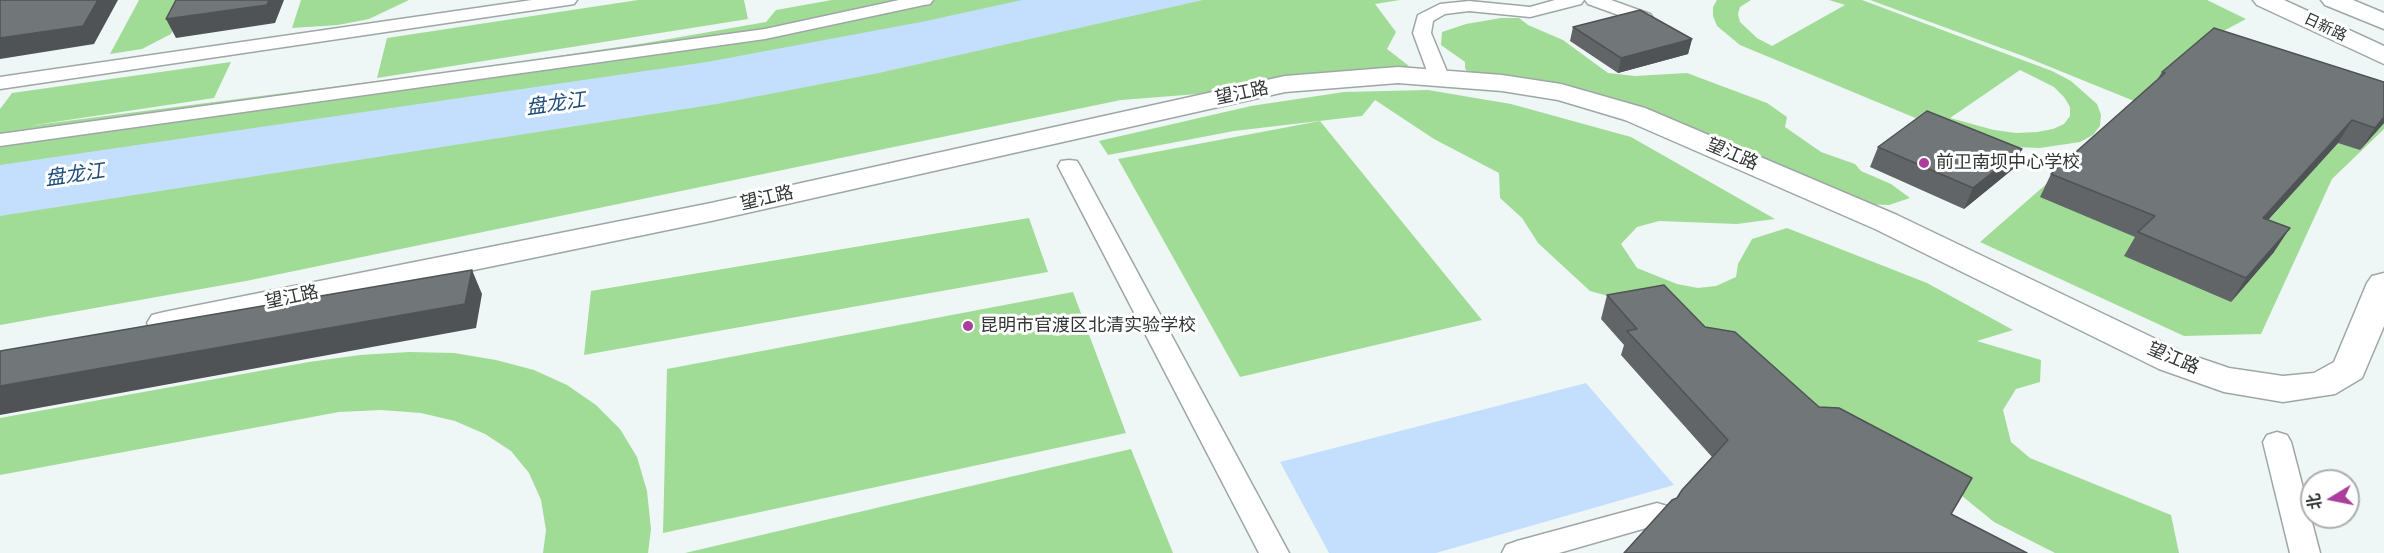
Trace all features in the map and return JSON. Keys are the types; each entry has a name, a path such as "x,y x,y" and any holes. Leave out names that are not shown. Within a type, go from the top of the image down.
{"street":[{"name":"日新路","path":"2265,0 2384,56"},
{"name":"日新路","path":"2332,0 2384,22"},
{"name":"望江路","path":"135,328 190,319 711,212 1285,84 1398,75 1502,83 1561,93 1635,114 1886,222 2172,361 2224,380 2283,389 2322,384 2349,369 2384,283"}],"lane":[{"path":"0,83 568,0"},
{"path":"0,140 765,34 924,0"},
{"path":"1440,79 1422,33 1424,19 1440,9 1469,6 1530,12 1575,0"},
{"path":"1594,0 1644,18"},
{"path":"1069,166 1274,553"},
{"path":"2277,442 2305,553"},
{"path":"1517,553 1556,548 1657,514"}],"green space":[{"path":"139,0 189,0 171,34 142,49 110,54"},
{"path":"301,0 409,0 369,19 338,25 292,28"},
{"path":"638,0 744,0 748,19 377,78 387,38"},
{"path":"832,0 1400,0 1375,4 1396,32 1387,49 1409,66 1352,82 1121,100 246,281 0,325 0,109 12,93 231,62 214,98 28,126 455,71 646,43 766,22 776,10"},
{"path":"1717,0 1751,0 1740,7 1738,14 1740,22 1757,38 1772,46 1845,5 1829,0 1862,0 2052,71 2071,81 2097,104 2101,115 2100,126 2093,135 2080,142 2040,148 2015,147 1937,127 1740,45 1717,26 1713,16 1713,7","holes":["2020,70 2054,87 2070,107 2070,116 2064,124 2053,129 2016,133 1994,130 1950,118"]},
{"path":"1870,0 2207,0 2246,19 2214,36 2384,92 2384,129 2332,179 2261,334 2184,336 1980,242 2139,103 2023,56"},
{"path":"1501,18 1519,18 1528,25 1563,40 1608,73 1635,76 1687,73 1767,103 1787,117 1785,127 1821,152 1855,164 1861,171 1891,184 1910,198 1889,205 1859,204 1763,159 1687,126 1650,114 1629,103 1475,86 1465,68 1465,62 1441,45 1442,32 1466,24"},
{"path":"1428,90 1511,104 1631,137 1775,219 1737,224 1659,221 1637,227 1621,244 1637,268 1677,284 1698,288 1716,286 1736,277 1738,264 1752,239 1787,228 1927,283 2013,330 1977,341 2041,360 2040,382 2016,389 2003,410 2011,442 2030,458 2171,515 2179,553 2055,553 1994,522 1929,469 1845,432 1644,306 1590,291 1538,243 1522,218 1500,198 1499,173 1434,139 1375,100 1362,116 1234,131 1108,155 1099,141 1251,106 1344,92"},
{"path":"1320,121 1482,320 1240,377 1118,159"},
{"path":"1029,218 1048,272 584,355 591,291"},
{"path":"1073,292 1126,433 663,533 667,369"},
{"path":"409,352 454,353 496,360 534,370 567,385 596,405 620,429 637,457 647,491 651,529 648,553 543,553 546,530 541,500 529,473 511,451 485,434 455,421 421,413 381,410 339,412 0,475 0,418 309,362 360,355"},
{"path":"1131,449 1173,553 685,553 893,504"}],"water":[{"name":"盘龙江","path":"1022,0 1203,0 879,73 717,104 0,216 0,165 707,62 926,21"},
{"path":"1586,383 1674,485 1436,553 1329,553 1280,462"}],"building":[{"path":"0,0 98,0 83,26 0,38"},
{"path":"176,0 269,0 267,5 166,19"},
{"path":"1640,10 1692,39 1621,58 1573,27"},
{"path":"2214,28 2384,82 2384,117 2375,128 2352,120 2263,218 2290,228 2246,278 2138,232 2155,216 2051,174 2165,73 2162,72"},
{"path":"1927,111 2022,149 1973,188 1878,147"},
{"path":"472,270 465,304 0,386 0,351"},
{"path":"1664,285 1705,327 1735,332 1819,407 1839,408 1972,478 1951,514 2027,553 1624,553 1728,440 1627,331 1637,329 1607,295"}],"place":[{"name":"前卫南坝中心学校","path":"1924,163"},
{"name":"昆明市官渡区北清实验学校","path":"968,326"}]}
